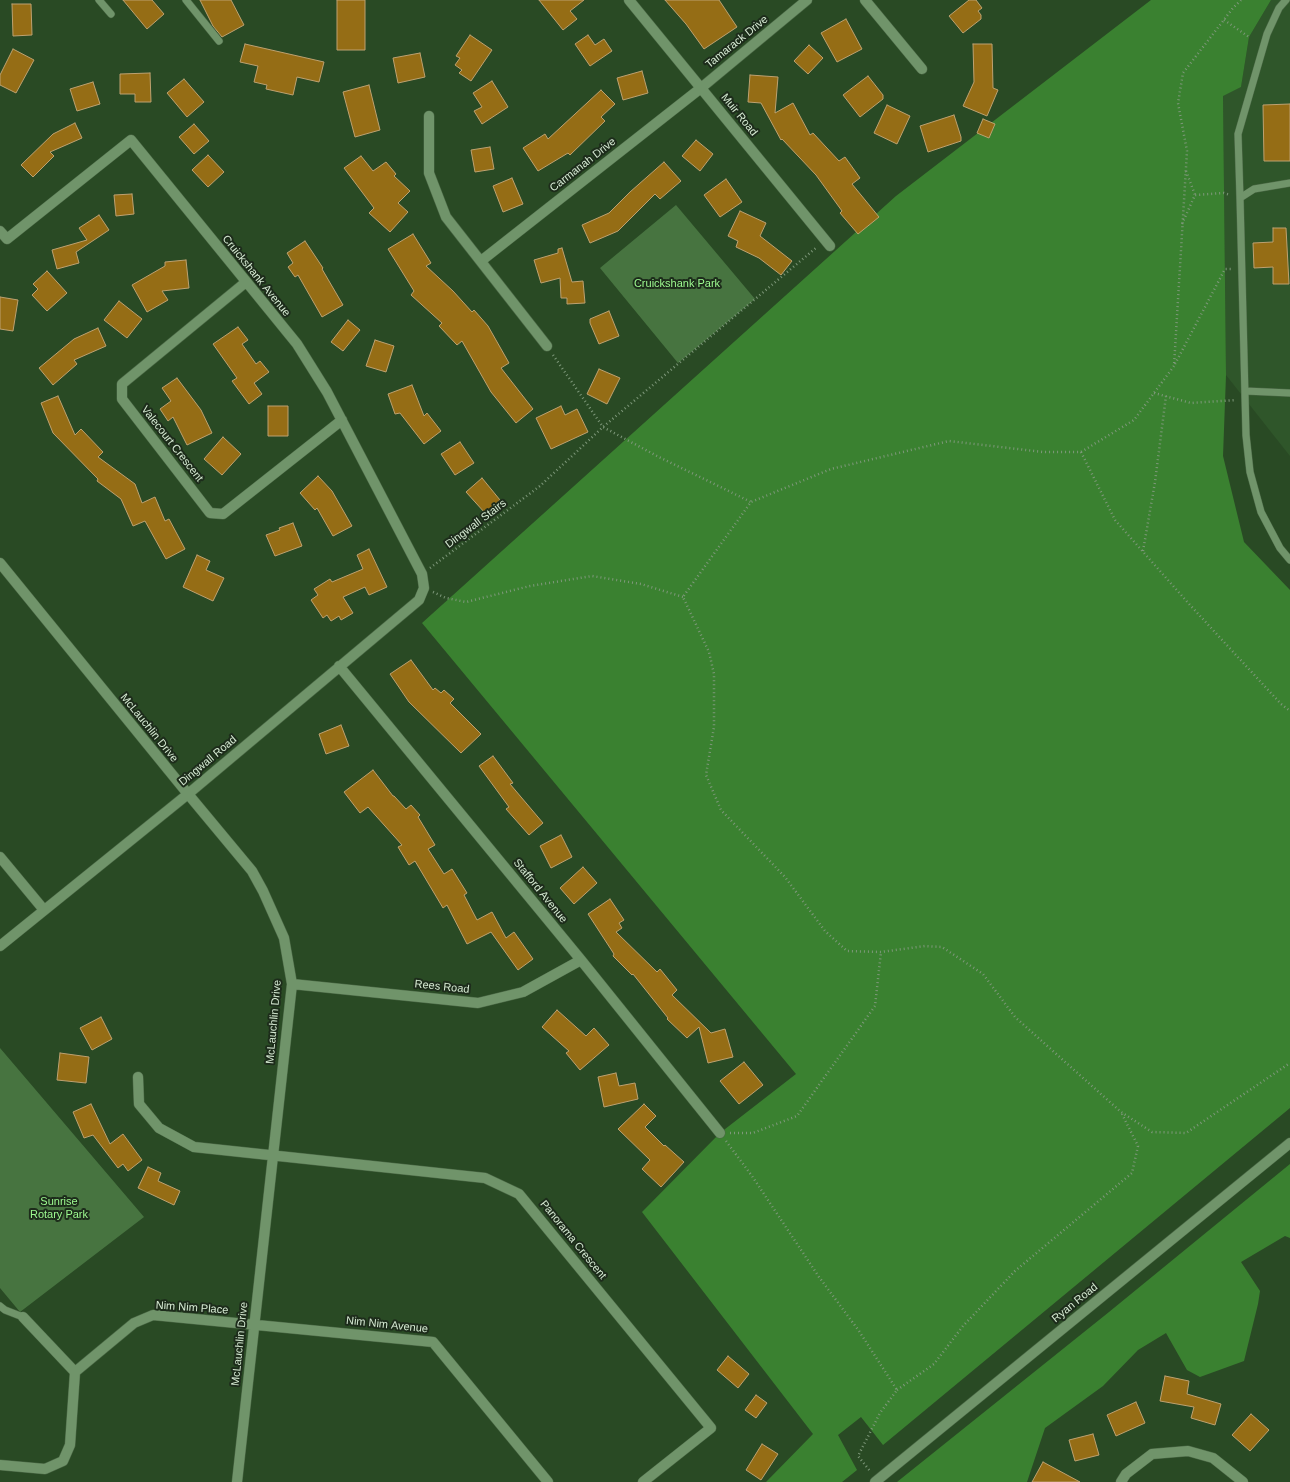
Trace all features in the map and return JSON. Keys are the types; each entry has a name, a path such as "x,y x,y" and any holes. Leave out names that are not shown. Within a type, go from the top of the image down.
{"street":[{"name":"Muir Road","path":"629,0 827,243"},
{"name":"Tamarack Drive","path":"701,88 807,0"},
{"path":"865,0 922,69"},
{"name":"Carmanah Drive","path":"481,261 701,88"},
{"path":"430,116 429,173 446,217 547,346"},
{"name":"Cruickshank Avenue","path":"0,231 7,240 131,140 297,344 327,392 342,420 422,574 424,588"},
{"name":"Valecourt Crescent","path":"246,282 122,384 122,399 210,513 222,514 342,420"},
{"name":"McLauchlin Drive","path":"0,563 252,871 263,891 284,938 292,984 236,1482"},
{"name":"Dingwall Road","path":"0,946 188,794 419,600 424,588"},
{"name":"Stafford Avenue","path":"339,666 582,960 720,1132"},
{"path":"0,857 44,910"},
{"name":"Rees Road","path":"292,984 478,1002 523,992 582,960"},
{"path":"138,1078 139,1104 159,1128 194,1147 273,1156"},
{"name":"Ryan Road","path":"875,1482 1290,1143"},
{"name":"Panorama Crescent","path":"273,1156 485,1178 518,1194 711,1428 642,1482"},
{"name":"Nim Nim Place","path":"75,1372 134,1323 153,1315 254,1324"},
{"path":"0,1465 45,1469 63,1462 70,1445 75,1372 23,1317"},
{"name":"Nim Nim Avenue","path":"254,1324 432,1342 548,1482"},
{"path":"1121,1482 1126,1474 1152,1454 1188,1451 1213,1458 1242,1482"}],"lane":[{"path":"99,0 111,14"},
{"path":"186,0 219,41"},
{"path":"1286,0 1279,8 1267,34 1238,134 1246,435 1250,472 1261,512 1280,548 1290,560"},
{"path":"1240,198 1254,189 1290,183"},
{"path":"1245,391 1290,393"},
{"path":"0,1306 5,1310 23,1317"}],"path":[{"path":"1174,366 1181,226 1187,151 1178,103 1183,73 1233,8 1242,0"},
{"path":"1224,20 1249,37"},
{"path":"1181,226 1195,195 1186,168"},
{"path":"1195,195 1224,193 1240,198"},
{"name":"Dingwall Stairs","path":"422,574 540,486 603,427 827,243"},
{"path":"682,597 751,502 832,469 949,442 1043,452 1081,452 1134,420 1174,366 1224,269 1242,269"},
{"path":"547,346 603,427 657,456 751,502"},
{"path":"1154,393 1191,403 1245,400"},
{"path":"1143,552 1155,482 1166,396"},
{"path":"1081,452 1115,520 1281,704 1290,711"},
{"path":"424,588 446,598 466,602 530,586 592,576 642,584 682,597 709,652 714,674 714,727 706,775 721,810 785,877 825,930 847,951 881,952 925,946 942,948 983,974 1015,1017 1121,1112 1152,1132 1186,1133 1290,1063"},
{"path":"720,1132 753,1133 797,1116 875,1006 881,952"},
{"path":"870,1471 858,1456 880,1413 897,1390 934,1364 963,1326 1015,1271 1132,1173 1138,1146 1121,1112"},
{"path":"720,1132 752,1176 819,1277 859,1331 897,1390"}],"shaded area":[{"path":"1151,0 1271,0 1249,37 1241,87 1223,96 1226,375 1223,456 1244,542 1290,590 1290,1108 883,1445 861,1417 838,1435 857,1470 842,1482 766,1482 813,1434 642,1212 720,1133 796,1074 422,623 896,196"},
{"path":"1271,0 1290,0 1290,456 1226,375 1223,95 1241,87 1249,37"},
{"path":"1290,1164 1290,1238 1285,1236 1241,1262 1260,1291 1244,1361 1200,1377 1187,1370 1166,1333 1138,1350 1103,1386 1045,1428 1027,1482 897,1482 1109,1312"}],"green space":[{"name":"Cruickshank Park","path":"676,205 755,299 678,363 600,268"},
{"name":"Sunrise Rotary Park","path":"0,1048 144,1217 20,1312 0,1288"}],"building":[{"path":"123,0 152,0 164,14 147,29"},
{"path":"200,0 231,0 244,25 222,37 213,26"},
{"path":"337,0 365,0 365,50 337,50"},
{"path":"539,0 584,0 570,11 577,19 563,30"},
{"path":"665,0 719,0 737,27 704,49 686,24"},
{"path":"969,0 976,0 982,8 978,11 981,15 981,19 963,33 949,16"},
{"path":"12,4 31,4 32,35 13,36"},
{"path":"846,19 862,49 837,62 821,33"},
{"path":"470,35 492,50 471,81 459,73 462,70 455,65 460,58 456,56"},
{"path":"588,35 595,45 604,39 612,51 590,66 575,44"},
{"path":"245,44 324,62 319,82 297,77 293,95 266,89 267,85 254,82 258,66 240,62"},
{"path":"973,44 992,44 993,88 998,90 987,116 963,106 974,82"},
{"path":"809,45 823,58 808,74 794,61"},
{"path":"13,49 34,60 16,93 0,85 0,75"},
{"path":"420,53 425,77 398,83 393,58"},
{"path":"642,71 648,93 623,100 617,78"},
{"path":"150,73 151,102 135,102 135,94 120,94 120,74"},
{"path":"750,75 778,77 775,113 793,103 810,135 813,133 839,161 845,157 860,178 852,184 879,217 858,234 840,213 842,211 816,175 782,139 781,140 761,103 748,102"},
{"path":"868,76 883,95 883,99 860,117 843,95"},
{"path":"184,79 204,102 187,117 167,93"},
{"path":"492,81 508,107 482,124 474,111 482,107 473,93"},
{"path":"93,82 100,104 77,111 70,89"},
{"path":"369,85 380,130 355,137 343,92"},
{"path":"601,90 615,104 601,117 605,121 570,155 568,153 538,171 523,148 545,134 548,139"},
{"path":"1290,104 1290,161 1264,161 1263,105"},
{"path":"887,105 910,116 897,144 874,133"},
{"path":"954,115 961,141 928,152 920,126"},
{"path":"983,119 995,124 989,138 977,133"},
{"path":"75,123 82,138 50,152 54,156 33,177 21,165 53,134"},
{"path":"194,124 209,141 194,154 179,137"},
{"path":"696,140 713,154 700,171 682,156"},
{"path":"490,147 494,169 475,172 471,150"},
{"path":"208,155 224,172 208,187 192,170"},
{"path":"361,156 373,171 386,162 396,174 394,176 410,191 398,203 408,212 390,232 369,213 374,208 344,168"},
{"path":"664,162 681,181 660,199 655,194 618,231 590,243 582,225 609,213"},
{"path":"512,178 523,204 503,212 493,186"},
{"path":"726,179 742,202 720,217 704,195"},
{"path":"132,194 134,214 116,216 114,195"},
{"path":"740,211 766,223 760,236 792,261 781,275 759,258 736,247 738,241 728,236"},
{"path":"99,215 109,230 76,252 79,263 57,269 52,250 87,240 79,228"},
{"path":"1273,228 1286,228 1289,284 1273,284 1273,267 1254,268 1253,243 1273,242"},
{"path":"413,234 431,263 426,266 453,291 472,312 474,310 488,326 509,363 501,368 533,409 516,423 491,392 462,341 457,345 439,326 442,323 411,295 414,291 388,249"},
{"path":"305,241 323,268 322,269 343,305 322,317 298,275 295,277 288,267 293,263 287,253"},
{"path":"562,248 572,282 583,281 585,303 567,304 567,298 561,298 560,278 541,283 534,260 558,253 558,249"},
{"path":"186,260 189,288 162,291 168,300 147,312 132,285 165,266 165,262"},
{"path":"47,271 67,293 47,311 32,295 38,289 33,284"},
{"path":"0,297 18,300 13,331 0,329"},
{"path":"119,301 142,319 127,338 104,320"},
{"path":"609,311 619,336 599,344 590,323 590,319"},
{"path":"348,320 360,330 343,351 331,342"},
{"path":"238,327 248,340 242,344 256,364 260,361 269,372 254,383 262,394 249,404 232,381 237,378 213,344"},
{"path":"98,328 106,346 74,360 77,364 53,385 39,368 74,339"},
{"path":"375,340 394,346 386,372 366,366"},
{"path":"599,369 620,378 607,404 587,394"},
{"path":"177,378 201,410 212,433 187,445 173,417 168,421 160,409 171,401 162,388"},
{"path":"412,385 424,416 427,413 441,431 424,444 400,413 395,414 388,394"},
{"path":"58,396 75,435 81,429 103,452 98,457 135,484 142,503 155,497 165,521 169,519 185,549 166,559 145,521 133,526 121,499 97,481 98,479 53,433 41,403"},
{"path":"268,406 288,406 288,436 268,436"},
{"path":"561,406 565,415 577,409 588,432 551,449 536,418"},
{"path":"223,437 241,454 222,475 204,459"},
{"path":"460,442 474,463 455,475 441,454"},
{"path":"318,476 332,491 352,526 333,536 317,508 315,510 300,493"},
{"path":"482,478 500,500 485,513 466,492"},
{"path":"293,523 302,546 275,556 266,535"},
{"path":"369,549 387,587 369,595 365,587 343,597 353,613 341,620 339,616 331,621 327,615 323,618 311,600 318,595 314,589 330,579 332,582 363,569 357,555"},
{"path":"197,555 210,561 206,570 224,578 213,601 183,587"},
{"path":"411,660 433,690 435,688 441,693 444,690 454,699 450,703 481,734 461,753 409,702 390,674"},
{"path":"341,725 349,746 326,754 319,734"},
{"path":"493,756 513,783 510,784 543,823 529,835 506,809 509,807 479,766"},
{"path":"373,770 393,796 406,809 411,805 420,815 418,817 435,845 428,849 444,874 452,869 467,893 464,895 477,920 492,912 506,938 514,932 533,959 518,970 491,932 467,944 447,905 443,908 415,861 409,865 398,847 402,845 368,807 360,813 344,792"},
{"path":"561,835 572,857 551,868 540,846"},
{"path":"583,867 597,883 574,904 560,888"},
{"path":"610,899 624,920 619,923 622,928 616,932 657,972 660,969 677,990 672,995 711,1033 725,1029 733,1057 708,1063 699,1027 687,1038 667,1019 668,1018 633,974 632,975 613,956 614,954 588,914"},
{"path":"557,1010 586,1036 594,1028 609,1045 580,1070 566,1053 569,1051 542,1027"},
{"path":"101,1017 112,1039 92,1050 80,1028"},
{"path":"60,1053 89,1057 86,1083 57,1080"},
{"path":"744,1062 763,1085 739,1104 720,1081"},
{"path":"616,1073 619,1086 635,1083 638,1099 604,1107 598,1077"},
{"path":"91,1104 110,1144 123,1134 142,1160 128,1171 123,1164 118,1168 93,1135 84,1138 73,1112"},
{"path":"644,1104 656,1116 645,1127 664,1146 665,1145 684,1162 661,1187 642,1169 650,1160 618,1129"},
{"path":"148,1167 161,1173 158,1181 180,1191 174,1205 138,1188"},
{"path":"728,1356 749,1374 738,1388 717,1370"},
{"path":"1165,1376 1189,1381 1187,1394 1221,1404 1215,1425 1191,1418 1194,1407 1160,1401"},
{"path":"756,1395 767,1403 756,1418 745,1410"},
{"path":"1136,1402 1145,1423 1116,1436 1107,1415"},
{"path":"1251,1414 1269,1430 1250,1451 1232,1435"},
{"path":"1093,1434 1099,1455 1075,1461 1069,1440"},
{"path":"762,1444 778,1454 761,1480 746,1470"},
{"path":"1043,1462 1080,1482 1032,1482"}]}
